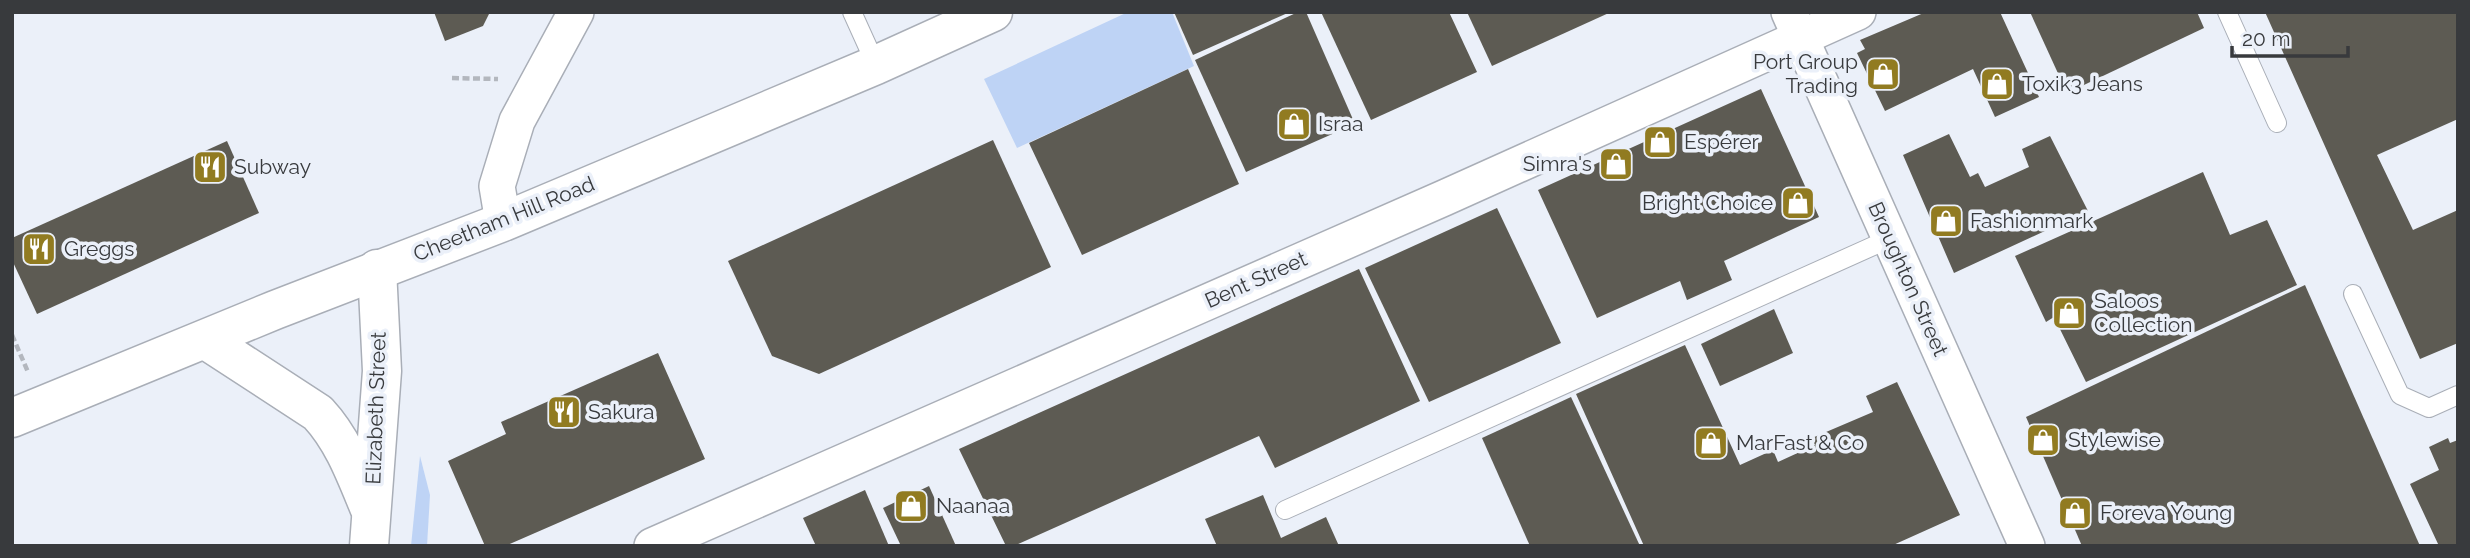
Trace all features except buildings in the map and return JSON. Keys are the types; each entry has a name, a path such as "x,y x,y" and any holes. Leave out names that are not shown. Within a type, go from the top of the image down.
{"main road":[{"name":"Cheetham Hill Road","path":"12,418 377,269 503,222 876,65 993,12"},
{"name":"Elizabeth Street","path":"370,529 382,372 377,269"},
{"path":"205,340 318,413 331,427 344,447 370,529"}],"street":[{"path":"503,222 496,186 517,121 576,12"},
{"name":"Bent Street","path":"652,546 1795,25 1858,12"},
{"name":"Broughton Street","path":"1795,25 2027,546"}],"lane":[{"path":"852,12 876,65"},
{"path":"2227,12 2277,123"},
{"path":"1284,510 1891,239"},
{"path":"2353,294 2400,395 2429,408 2458,395"}],"path":[{"path":"452,78 499,79"}],"shaded area":[{"path":"1128,12 1172,12 1194,66 1017,148 984,79"},
{"path":"420,456 430,495 427,546 411,546"}],"place":[{"name":"Port Group Trading","path":"1883,74"},
{"name":"Toxik3 Jeans","path":"1997,84"},
{"name":"Israa","path":"1294,124"},
{"name":"Espérer","path":"1660,142"},
{"name":"Simra's","path":"1616,164"},
{"name":"Subway","path":"210,167"},
{"name":"Bright Choice","path":"1798,203"},
{"name":"Fashionmark","path":"1946,221"},
{"name":"Greggs","path":"39,249"},
{"name":"Saloos Collection","path":"2069,313"},
{"name":"Sakura","path":"564,412"},
{"name":"Stylewise","path":"2043,440"},
{"name":"MarFast & Co","path":"1711,443"},
{"name":"Naanaa","path":"911,506"},
{"name":"Foreva Young","path":"2075,513"}]}
